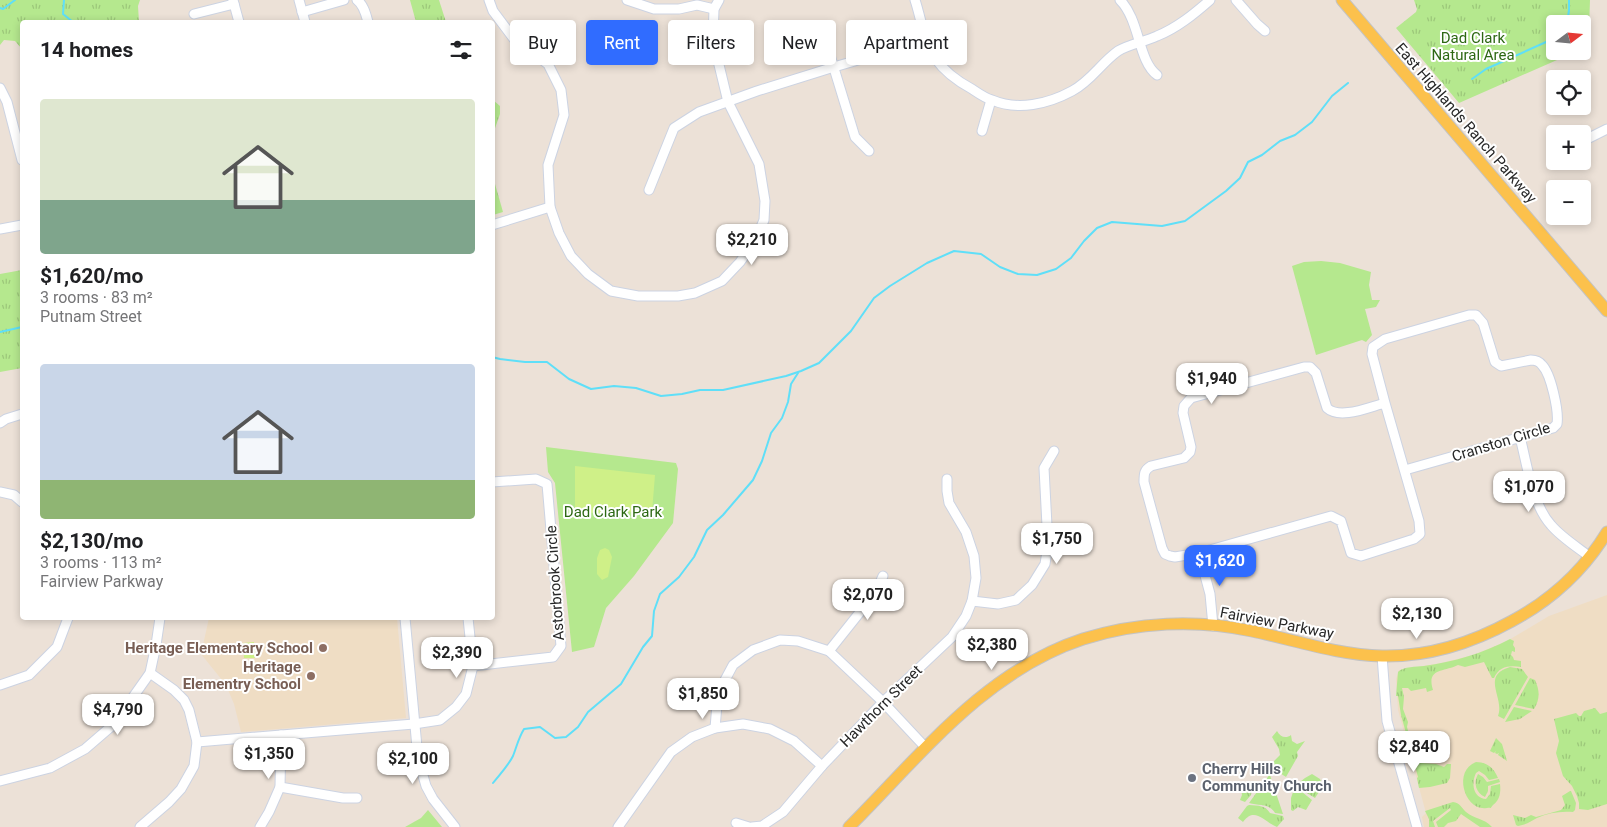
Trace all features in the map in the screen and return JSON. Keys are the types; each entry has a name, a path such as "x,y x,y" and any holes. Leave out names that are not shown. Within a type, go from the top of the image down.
{"main road":[{"name":"East Highlands Ranch Parkway","path":"1342,0 1607,311"},
{"name":"Fairview Parkway","path":"848,827 926,748 990,688 1017,669 1081,640 1128,628 1174,624 1213,626 1249,631 1356,654 1408,655 1439,650 1475,640 1522,616 1543,602 1590,558 1607,532"}],"street":[{"path":"298,0 304,20"},
{"path":"302,12 344,0"},
{"path":"358,0 367,20"},
{"path":"489,0 493,12 514,40 548,64 561,90 564,115 548,165 550,207 559,233 571,256 588,274 611,291 638,296 678,296 695,293 722,281 756,240 764,220 765,201 759,164 728,102 713,40 714,9 719,0"},
{"path":"627,0 654,9 679,9 697,5 714,9"},
{"path":"915,0 921,20"},
{"path":"1120,0 1133,21 1147,63 1158,75"},
{"path":"941,65 958,82 1002,104 1024,106 1055,99 1081,86 1117,52 1158,36 1180,24 1210,0"},
{"path":"1236,0 1265,31"},
{"path":"194,14 233,2 238,20"},
{"path":"649,190 674,128 699,112 846,64"},
{"path":"834,67 855,137 869,151"},
{"path":"0,88 6,102 20,153"},
{"path":"982,131 991,100"},
{"path":"1591,137 1607,129"},
{"path":"495,224 550,207"},
{"path":"0,229 20,224"},
{"name":"Cranston Circle","path":"1199,553 1331,516 1341,521 1351,553 1356,555 1361,556 1418,537 1421,528 1404,470 1385,403 1372,354 1373,347 1385,339 1469,315 1476,315 1483,323 1495,362 1498,365 1536,360 1541,363 1550,384 1558,417 1557,424 1553,428 1404,470"},
{"path":"1213,626 1210,594 1199,553 1175,557 1166,554 1162,548 1144,482 1144,475 1151,466 1184,458 1190,452 1191,447 1183,413 1184,406 1191,398 1304,367 1316,372 1327,408 1331,412 1343,414 1385,403"},
{"path":"0,423 20,415"},
{"path":"1520,438 1543,516 1590,558"},
{"path":"972,601 998,604 1016,600 1032,585 1045,564 1048,545 1044,468 1054,451"},
{"name":"Astorbrook Circle","path":"473,666 553,657 561,646 547,484 536,479 495,482"},
{"name":"Hawthorn Street","path":"736,823 751,827 762,826 783,812 822,766 883,702 952,637 966,616 972,601 976,578 974,556 966,532 949,503 947,479"},
{"path":"0,492 14,495 20,500"},
{"path":"829,651 876,592 883,576"},
{"path":"0,685 29,675 57,647 67,620"},
{"path":"0,781 50,768 85,749 114,724 150,673 160,620"},
{"path":"405,620 418,758 426,786 433,799 455,827"},
{"path":"197,742 414,724 440,720 456,707 466,694 473,666 468,620"},
{"path":"715,728 718,694 733,665 754,650 780,640 798,641 829,651 883,702 926,748"},
{"path":"1382,656 1387,722 1416,827"},
{"path":"140,827 181,789 194,766 197,742 189,710 184,700 174,690 150,673"},
{"path":"618,827 671,752 692,737 715,728 743,724 770,728 794,741 822,766"},
{"path":"260,827 270,812 280,786 281,735"},
{"path":"280,786 343,798 357,798"}],"shaded area":[{"path":"1607,595 1607,827 1424,827 1422,817 1426,813 1398,710 1396,679 1399,670 1473,655 1507,641 1549,616"},
{"name":"Heritage Elementry School","path":"209,620 397,620 406,718 241,732 234,704 226,685 201,654"}],"green space":[{"path":"0,0 140,0 138,6 139,20 20,20 20,47 15,41 4,40 0,45"},
{"path":"410,0 439,0 445,20 415,20"},
{"name":"Dad Clark Natural Area","path":"1414,0 1590,0 1589,15 1546,15 1546,60 1557,60 1459,103 1396,28 1416,12"},
{"path":"495,102 500,106 500,114 495,128"},
{"path":"495,184 503,212 495,214"},
{"path":"1304,262 1340,263 1371,272 1369,285 1372,300 1380,300 1376,307 1365,309 1372,335 1366,342 1362,340 1316,355 1292,266"},
{"path":"20,270 20,368 0,372 0,274"},
{"name":"Dad Clark Park","path":"546,447 676,463 678,469 673,523 634,576 606,608 594,647 572,652 555,483 548,472"},
{"path":"575,466 655,475 652,512 575,513"},
{"path":"605,548 609,550 612,557 608,577 602,580 597,574 597,558 600,550"},
{"path":"1510,639 1514,641 1513,645 1515,648 1515,652 1512,651 1511,655 1514,660 1521,661 1521,667 1505,667 1492,678 1484,662 1465,667 1458,665 1434,674 1431,683 1433,690 1427,692 1426,688 1411,691 1408,688 1402,688 1404,697 1403,709 1408,722 1407,727 1415,757 1421,756 1422,763 1436,764 1444,767 1447,764 1451,764 1450,778 1447,783 1419,788 1398,696 1396,696 1398,672 1407,668 1468,656 1490,649"},
{"path":"254,642 255,658 244,658 243,643"},
{"path":"1510,667 1522,669 1528,677 1504,719 1498,716 1499,702 1495,682 1496,676 1501,671"},
{"path":"1530,678 1535,680 1538,688 1538,698 1534,709 1515,705"},
{"path":"1514,707 1532,711 1520,719 1505,722"},
{"path":"1595,708 1600,714 1607,712 1607,804 1588,810 1579,809 1577,796 1572,786 1563,776 1556,753 1559,741 1554,719 1576,713 1581,716 1584,711"},
{"path":"1277,731 1283,737 1291,735 1292,741 1297,744 1305,741 1297,752 1298,756 1286,777 1272,768 1274,761 1280,755 1279,749 1272,737"},
{"path":"1496,738 1502,744 1507,761 1498,755 1499,753 1495,753 1496,751 1494,753 1490,751"},
{"path":"1476,762 1490,766 1498,778 1489,780 1479,771 1476,773 1474,789 1478,796 1486,799 1490,794 1491,786 1500,784 1499,798 1490,808 1479,808 1473,804 1464,790 1464,774"},
{"path":"1270,774 1283,814 1275,813 1267,806 1249,803"},
{"path":"1312,774 1320,779 1323,786 1315,798 1296,785"},
{"path":"1478,774 1487,782 1499,779 1500,782 1488,786 1485,797 1479,793 1476,787"},
{"path":"1245,782 1250,785 1253,783 1251,795 1245,802 1240,800 1242,795 1241,789"},
{"path":"1297,788 1312,800 1306,810 1298,807 1293,811 1291,810 1291,798 1294,789"},
{"path":"1570,791 1576,803 1573,812 1550,814 1524,825 1516,825 1513,815 1525,818 1531,815 1536,817 1561,810 1565,805 1562,796"},
{"path":"1453,802 1459,804 1466,812 1492,827 1480,827 1461,814 1456,821 1448,823 1444,827 1438,827 1436,822 1451,810 1450,808 1433,821 1435,827 1429,827 1429,819 1425,811"},
{"path":"1249,805 1264,807 1270,813 1283,816 1284,819 1277,827 1256,815 1247,817 1243,822 1238,818"},
{"path":"428,810 442,827 405,827 421,818"}],"waterway":[{"path":"0,8 3,9 15,0"},
{"path":"64,0 63,14 70,20"},
{"path":"1568,15 1569,0"},
{"path":"1472,79 1486,69 1546,42"},
{"path":"495,358 525,362 547,362 569,379 591,389 614,386 636,388 661,396 700,390 723,390 786,376 819,363 851,331 874,298 890,286 927,263 954,251 981,254 1000,267 1018,274 1037,275 1056,269 1071,258 1097,228 1112,222 1162,226 1185,221 1226,191 1240,178 1248,162 1262,155 1280,141 1295,135 1312,122 1332,96 1348,83"},
{"path":"0,332 20,327"},
{"path":"493,783 511,760 524,729 540,727 555,738 566,737 578,727 588,712 621,684 643,647 652,636 654,611 660,594 679,577 694,557 707,530 723,515 753,480 762,461 771,433 782,418 788,402 791,384 798,373"}],"place":[{"name":"Heritage Elementary School","path":"323,648"},
{"name":"Heritage Elementry School","path":"311,676"},
{"name":"Cherry Hills Community Church","path":"1192,778"}]}
